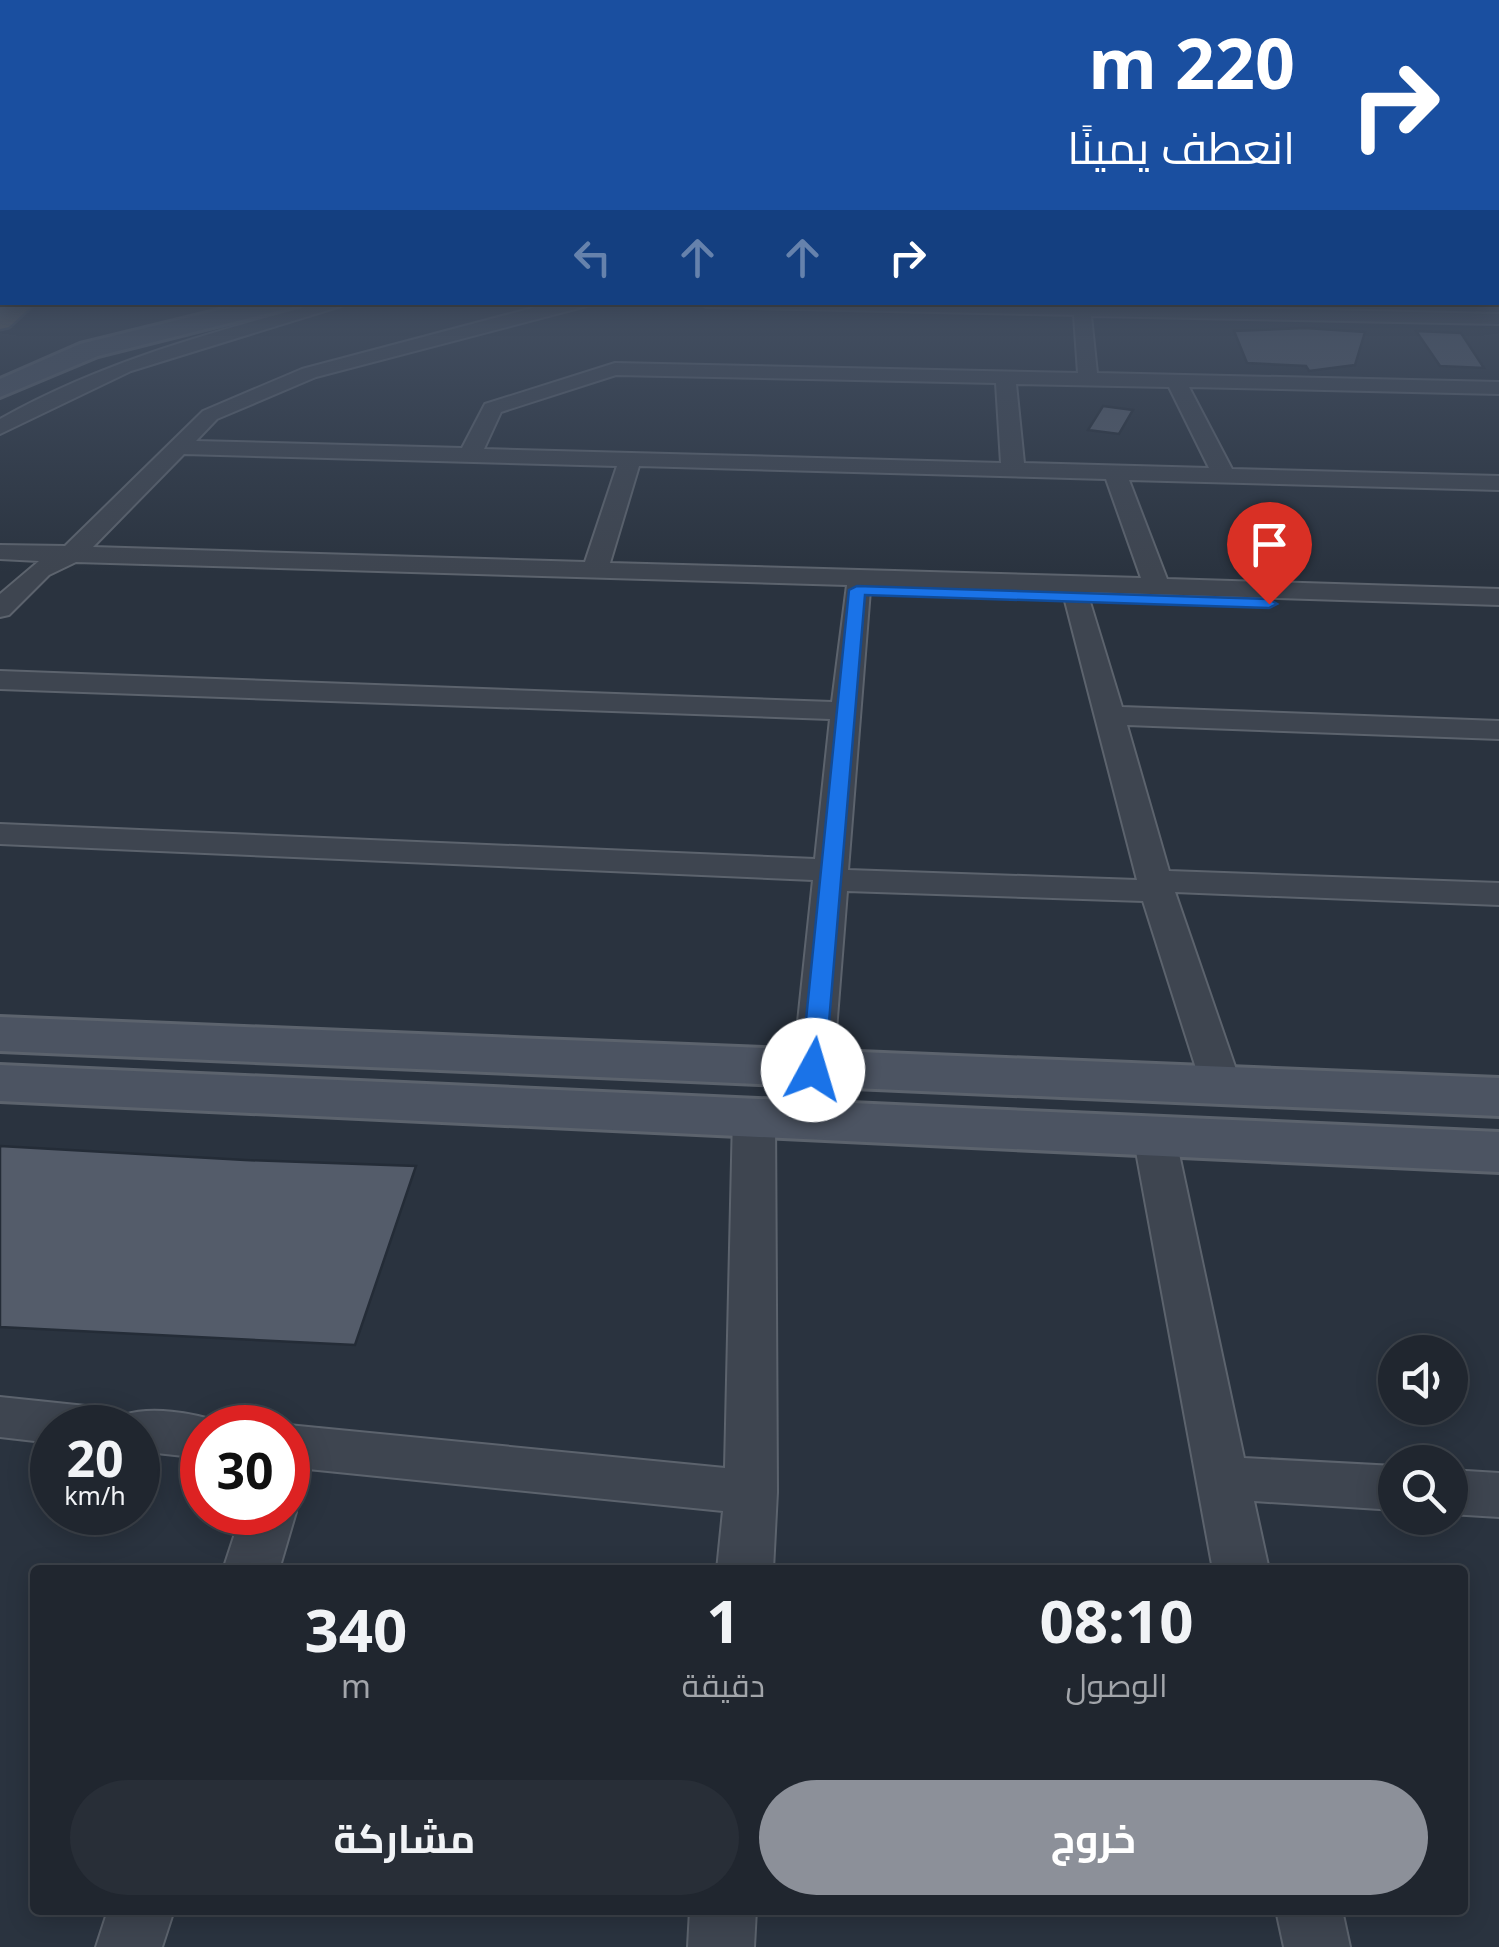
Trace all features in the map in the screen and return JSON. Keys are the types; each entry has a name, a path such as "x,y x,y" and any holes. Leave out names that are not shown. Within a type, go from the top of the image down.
{"street":[{"path":"0,428 64,391"},
{"path":"0,609 40,570 72,554 210,416 268,391"},
{"path":"470,455 492,408 546,391"},
{"path":"1006,391 1013,470"},
{"path":"1181,391 1224,476"},
{"path":"179,447 1499,483"},
{"path":"595,570 630,459"},
{"path":"1115,472 1156,586"},
{"path":"0,552 1499,597"},
{"path":"0,569 857,590 1499,611"},
{"path":"813,1070 857,590"},
{"path":"1078,597 1155,886 1221,1084"},
{"path":"0,680 846,711"},
{"path":"1110,715 1499,730"},
{"path":"0,834 832,875 1499,894"},
{"path":"0,1034 1499,1097"},
{"path":"0,1083 1499,1152"},
{"path":"746,1565 751,1492 754,1116"},
{"path":"1154,1136 1240,1565"},
{"path":"0,1417 30,1420"},
{"path":"310,1451 751,1492"},
{"path":"1223,1478 1378,1487"},
{"path":"1468,1493 1499,1494"},
{"path":"253,1565 262,1535"},
{"path":"129,1947 139,1915"},
{"path":"720,1947 723,1915"},
{"path":"1310,1915 1317,1947"}],"building":[{"path":"1103,406 1133,410 1119,434 1088,430"},
{"path":"0,1146 416,1166 355,1345 0,1327"}],"route":[{"path":"813,1070 857,590 1269,604"}]}
